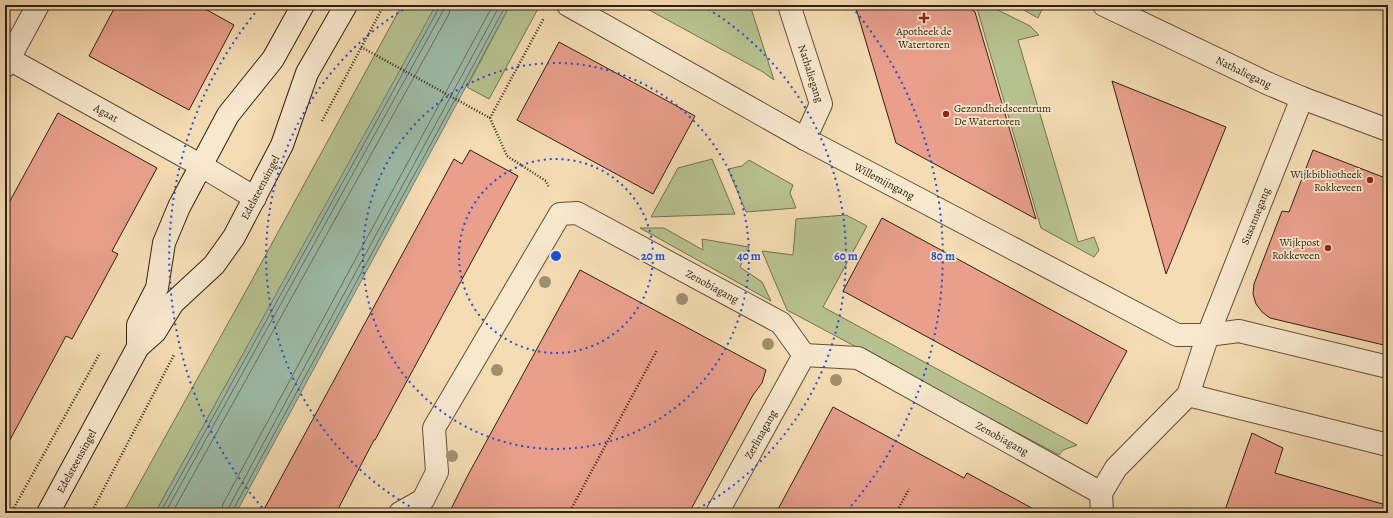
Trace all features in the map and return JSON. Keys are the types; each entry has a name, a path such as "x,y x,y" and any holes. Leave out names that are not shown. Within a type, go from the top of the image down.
{"street":[{"name":"Agaat","path":"38,5 7,63 200,166 255,198"},
{"name":"Edelsteensingel","path":"138,347 138,325 157,288 164,243 179,207 228,115 273,59 303,5"},
{"name":"Edelsteensingel","path":"48,513 138,347 155,332 173,303 214,265 234,237 282,145 308,73 346,5"},
{"name":"Willemijngang","path":"568,5 805,139 1177,335 1208,335"},
{"name":"Nathaliegang","path":"789,5 821,104 805,139"},
{"name":"Nathaliegang","path":"1104,5 1268,84 1388,130"},
{"name":"Susannegang","path":"1102,503 1116,468 1188,395 1208,335 1302,98"},
{"name":"Zenobiagang","path":"560,214 577,213 780,323 804,355 858,358 1102,503"},
{"path":"400,513 423,500 437,472 434,428 560,214"},
{"path":"1208,335 1239,331 1388,367"},
{"name":"Zerlinagang","path":"717,513 804,355"},
{"path":"1188,395 1388,445"}],"path":[{"path":"490,118 548,12"},
{"path":"361,47 490,118 507,156 546,181 560,214"},
{"path":"11,513 102,349"},
{"path":"569,513 657,350"},
{"path":"896,513 909,489"},
{"path":"516,511 520,513"}],"green space":[{"path":"402,5 437,5 155,513 123,513 252,280"},
{"path":"510,5 540,5 489,99 467,87"},
{"path":"640,5 666,5 667,10 683,5 750,5 774,80 763,72"},
{"path":"976,5 988,5 1030,26 1039,35 1018,40 1078,242 1094,237 1099,250 1094,257 1041,228"},
{"path":"1015,5 1044,5 1038,18"},
{"path":"712,159 735,214 651,217 678,168"},
{"path":"749,160 793,185 790,193 796,208 746,212 728,169 742,166"},
{"path":"846,215 867,226 823,307 1077,445 1063,450 1059,455 787,310 762,251 793,255 796,219"},
{"path":"640,228 664,228 703,250 702,239 749,247 740,267 762,282 771,301"}],"water":[{"path":"436,5 510,5 236,513 155,513"}],"building":[{"path":"116,5 198,5 234,25 189,110 89,56"},
{"name":"Gezondheidscentrum De Watertoren","path":"855,5 965,5 975,12 1036,219 896,143"},
{"path":"559,42 695,116 653,194 517,120"},
{"path":"1112,81 1226,127 1166,274"},
{"path":"58,113 157,168 112,251 118,254 72,339 66,336 5,449 5,210"},
{"path":"470,150 518,176 374,440 336,513 262,513 454,159 462,164"},
{"name":"Wijkpost Rokkeveen","path":"1313,150 1388,179 1388,346 1270,318 1262,312 1256,304 1253,294 1254,284 1282,211 1289,212"},
{"path":"882,218 1127,351 1087,424 843,291"},
{"path":"580,270 766,370 762,383 753,395 689,513 449,513 468,475"},
{"path":"833,407 964,478 967,473 1041,513 776,513"},
{"path":"1252,433 1283,448 1275,473 1386,505 1385,513 1224,513"}],"place":[{"name":"Apotheek de Watertoren","path":"924,18"},
{"name":"Gezondheidscentrum De Watertoren","path":"946,114"},
{"name":"Wijkbibliotheek Rokkeveen","path":"1370,180"},
{"name":"Wijkpost Rokkeveen","path":"1328,248"}]}
